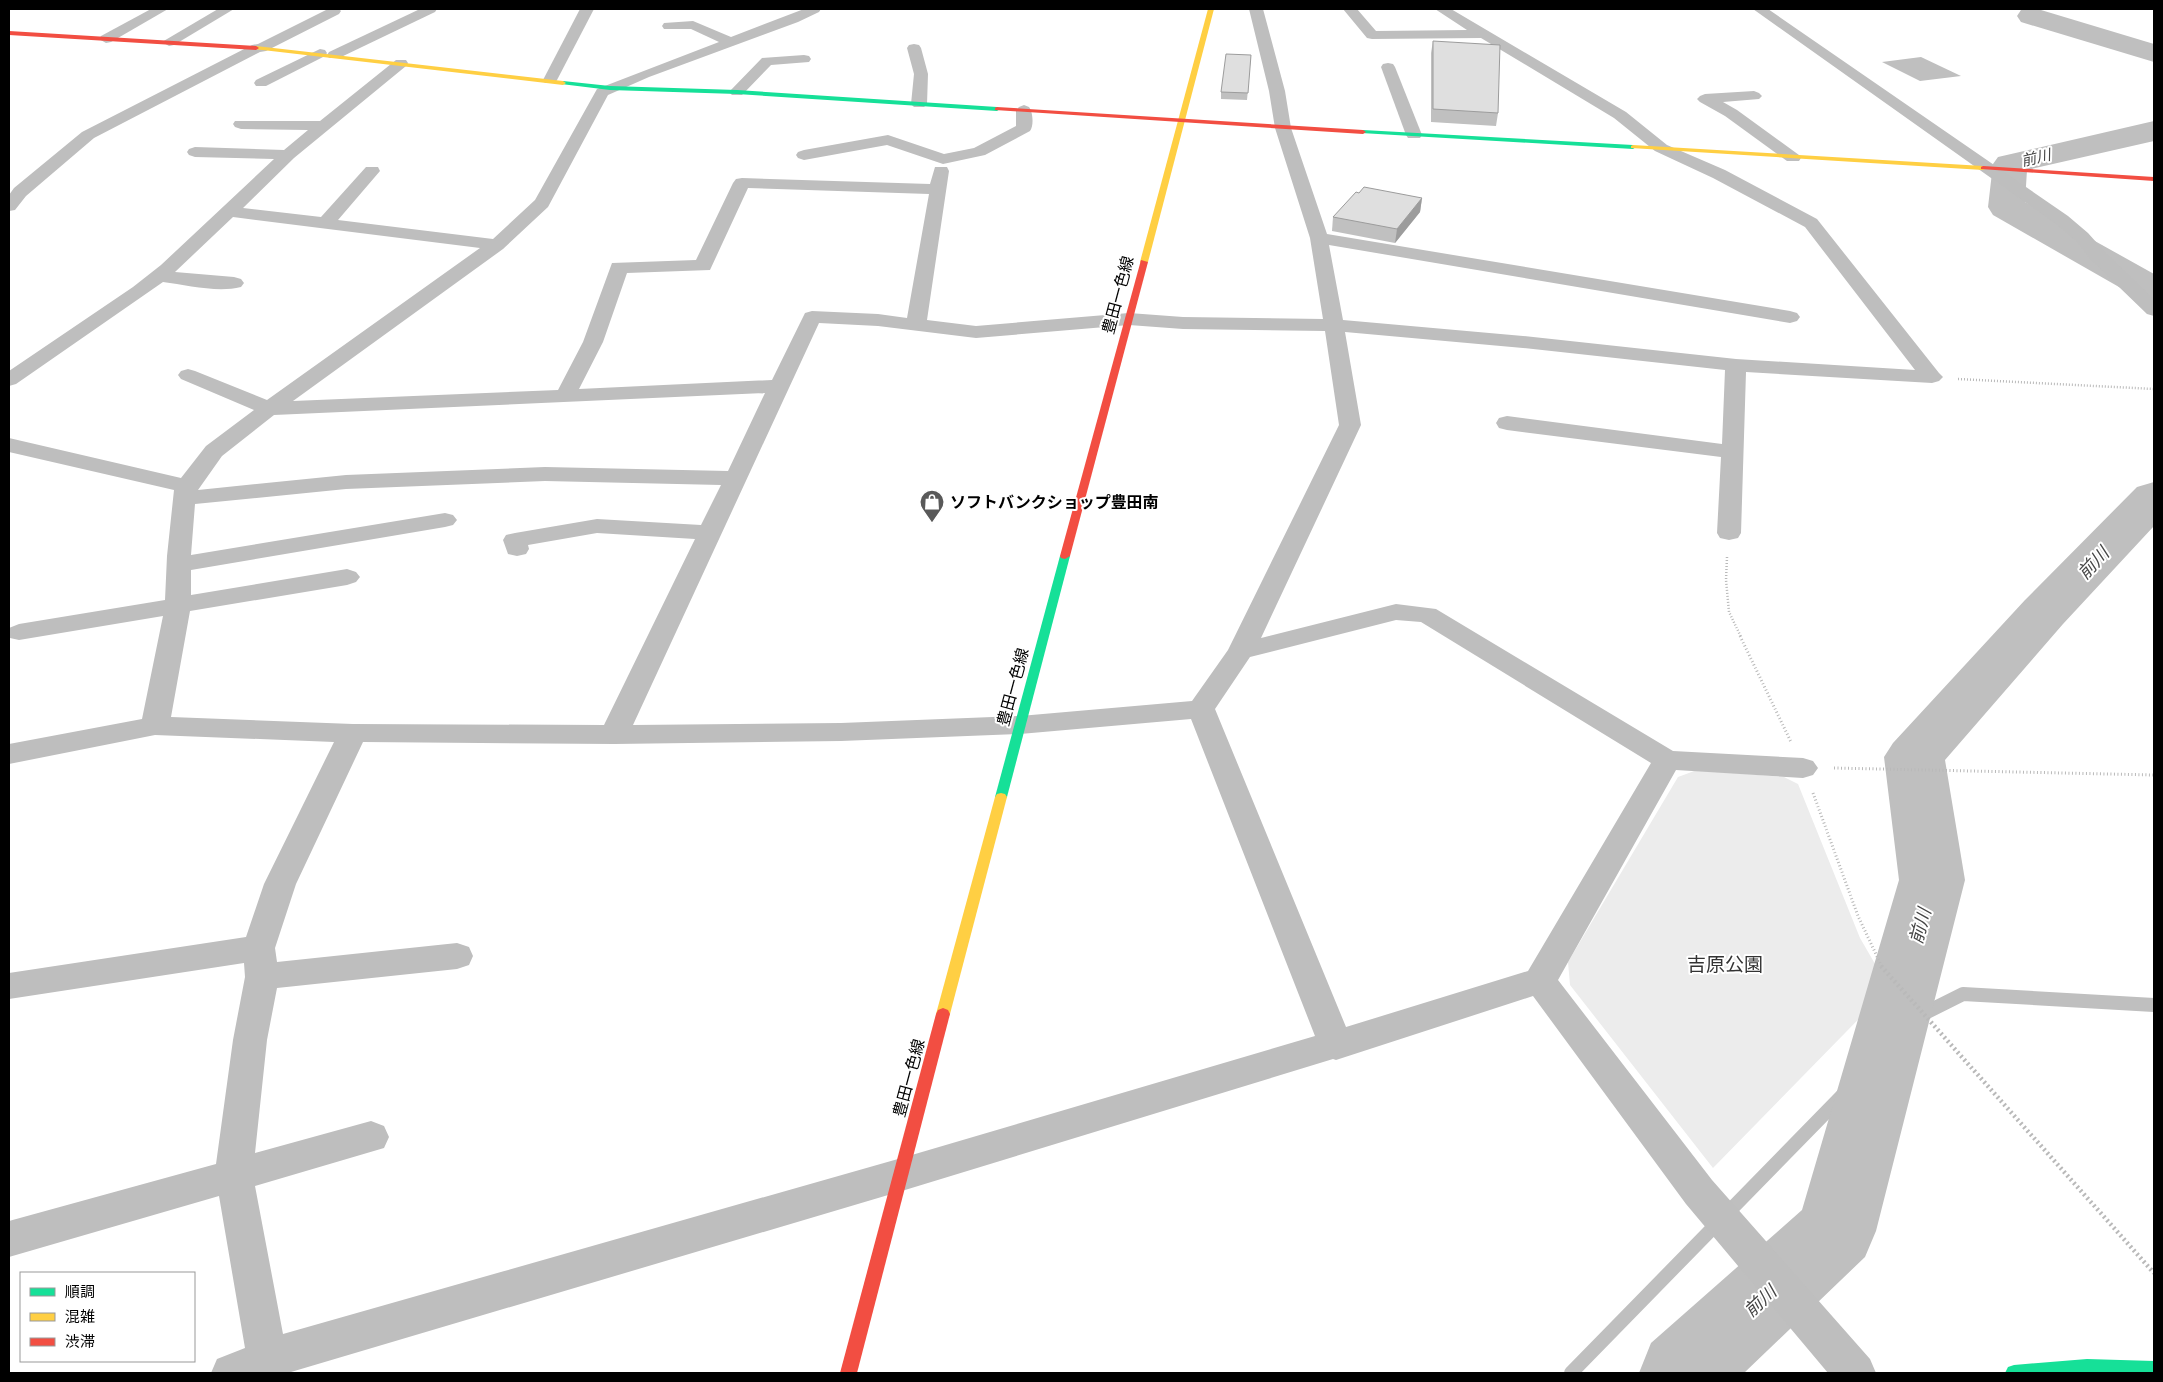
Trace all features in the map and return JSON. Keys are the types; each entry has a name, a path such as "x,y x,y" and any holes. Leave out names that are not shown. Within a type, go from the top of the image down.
{"street":[{"path":"106,39 161,9"},
{"path":"169,42 227,9"},
{"path":"261,83 430,9"},
{"path":"550,80 588,9"},
{"path":"154,726 178,606 179,565 185,492 214,451 497,245 542,202 602,92 814,9"},
{"name":"豊田一色線","path":"848,1373 1211,9"},
{"path":"1201,709 1241,651 1350,425 1319,238 1283,128 1277,91 1256,9"},
{"path":"1350,9 1372,35 1482,34"},
{"path":"1442,9 1620,116 1661,148 1719,174 1811,223 1932,377"},
{"path":"1760,9 2062,220 2082,237 2098,256 2154,310"},
{"path":"9,206 20,192 88,135 334,11"},
{"path":"775,14 792,19"},
{"path":"669,26 693,25 731,42"},
{"path":"9,33 169,42 327,54 610,88 737,92 1180,122 1661,148 1794,158 2154,179"},
{"path":"914,48 921,74 919,104"},
{"path":"737,92 767,61 804,59"},
{"path":"9,380 140,291 159,276 288,155 401,63"},
{"path":"1388,67 1414,135"},
{"path":"1754,96 1705,99 1731,113 1794,158"},
{"path":"804,155 888,140 943,159 979,152 1024,128 1024,110"},
{"path":"241,124 323,126"},
{"path":"196,152 288,155"},
{"path":"916,324 943,159"},
{"path":"326,222 372,171"},
{"path":"566,394 593,342 619,267 702,266 742,183 937,189"},
{"path":"228,211 497,245"},
{"path":"1319,238 1790,317"},
{"path":"159,276 234,283"},
{"path":"614,735 711,533 734,478 812,317 916,324 976,332 1129,319 1183,323 1334,325 1523,342 1736,365 1932,377"},
{"path":"1729,533 1736,365"},
{"path":"188,375 270,409 566,394 779,386"},
{"path":"1507,423 1732,452"},
{"path":"12,450 185,492 346,482 545,474 734,478"},
{"path":"179,565 445,520"},
{"path":"517,549 515,540 597,526 711,533"},
{"path":"19,632 347,577"},
{"path":"1241,651 1396,612 1427,615 1666,760 1803,768"},
{"path":"9,754 154,726 353,733 614,735 841,732 1020,725 1201,709"},
{"path":"1201,709 1336,1046"},
{"path":"353,733 280,884 261,962 234,1171 257,1369 1336,1046 1540,981 1666,760"},
{"path":"9,986 261,962 457,956"},
{"path":"1540,981 1699,1192 1855,1373"},
{"path":"9,1240 371,1137"},
{"path":"2014,1373 2087,1367 2154,1369"}],"path":[{"path":"1932,377 2154,389"},
{"path":"1729,533 1726,580 1729,612 1803,768 1858,916 1883,969 2154,1273"},
{"path":"1803,768 2154,775"}],"green space":[{"name":"吉原公園","path":"1697,770 1784,777 1798,784 1860,938 1889,988 1713,1168 1570,985 1568,962 1678,777"}],"shaded area":[{"path":"1921,57 1961,76 1920,81 1882,62"}],"building":[{"path":"1433,41 1500,45 1498,113 1433,109"},
{"path":"1226,54 1251,55 1248,93 1221,92"},
{"path":"1364,187 1422,198 1397,229 1333,217 1356,192 1359,193"}],"waterway":[{"name":"前川","path":"2031,16 2154,53"},
{"name":"前川","path":"2154,131 2010,164 2006,207 2154,290"},
{"name":"前川","path":"1682,1373 1836,1231 1932,880 1914,757 2044,612 2154,497"},
{"path":"1571,1373 1921,1015 1963,994 2154,1005"}],"traffic: fast":[{"path":"563,83 610,88 737,92 997,109"},
{"path":"1363,132 1633,147"},
{"path":"1001,797 1065,556"},
{"path":"2014,1373 2087,1367 2154,1369"}],"traffic: slow":[{"path":"1144,262 1211,9"},
{"path":"256,48 563,83"},
{"path":"1633,147 1983,168"},
{"path":"943,1014 1001,797"}],"traffic: jam":[{"path":"9,33 256,48"},
{"path":"997,109 1363,132"},
{"path":"1983,168 2154,179"},
{"path":"1065,556 1144,262"},
{"path":"848,1373 943,1014"}],"place":[{"name":"ソフトバンクショップ豊田南","path":"932,523"}]}
